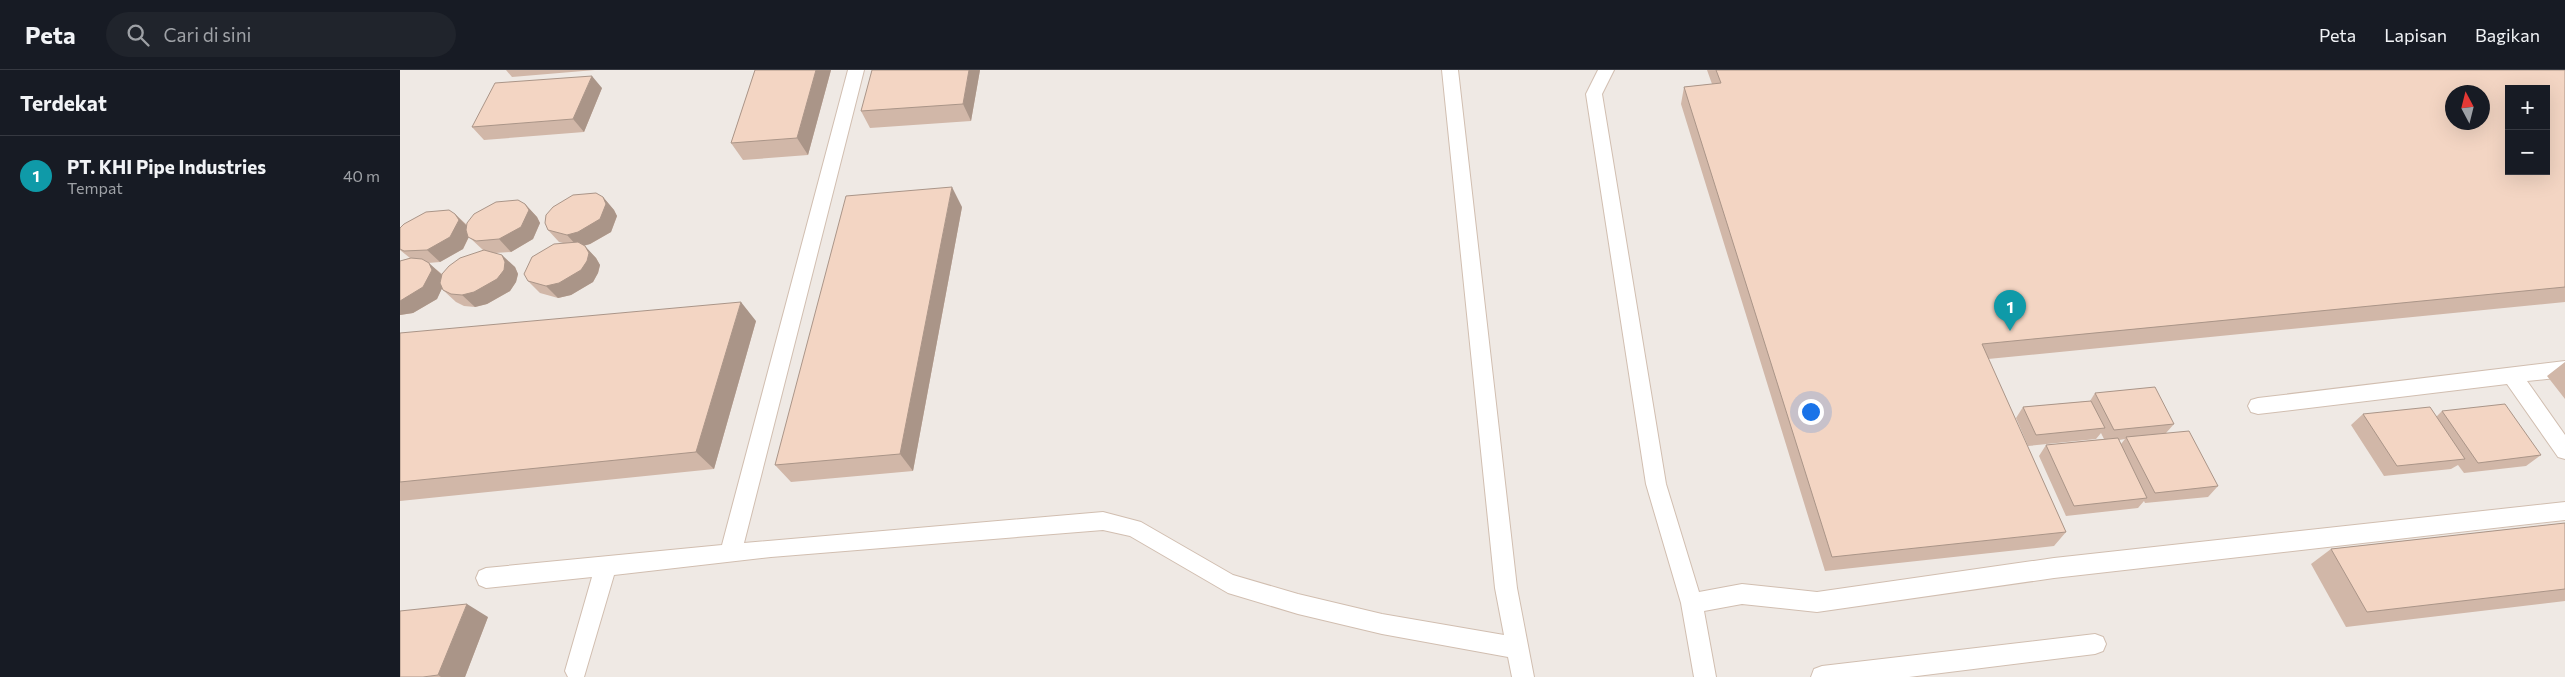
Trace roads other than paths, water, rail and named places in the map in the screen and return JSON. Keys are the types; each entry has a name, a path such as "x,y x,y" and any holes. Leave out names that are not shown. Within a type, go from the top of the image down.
{"lane":[{"path":"730,554 749,488 856,70"},
{"path":"1450,70 1506,588 1523,677"},
{"path":"1606,70 1594,94 1656,484 1692,603 1705,677"},
{"path":"2258,406 2565,369"},
{"path":"2511,374 2565,451"},
{"path":"1692,603 1742,594 1817,602 2054,568 2565,512"},
{"path":"486,578 605,568 781,547 1104,521 1134,528 1228,583 1298,604 1382,624 1518,648"},
{"path":"576,671 605,568"},
{"path":"1822,677 2095,644"}],"place":[{"name":"PT. KHI Pipe Industries","path":"2010,331"}]}
